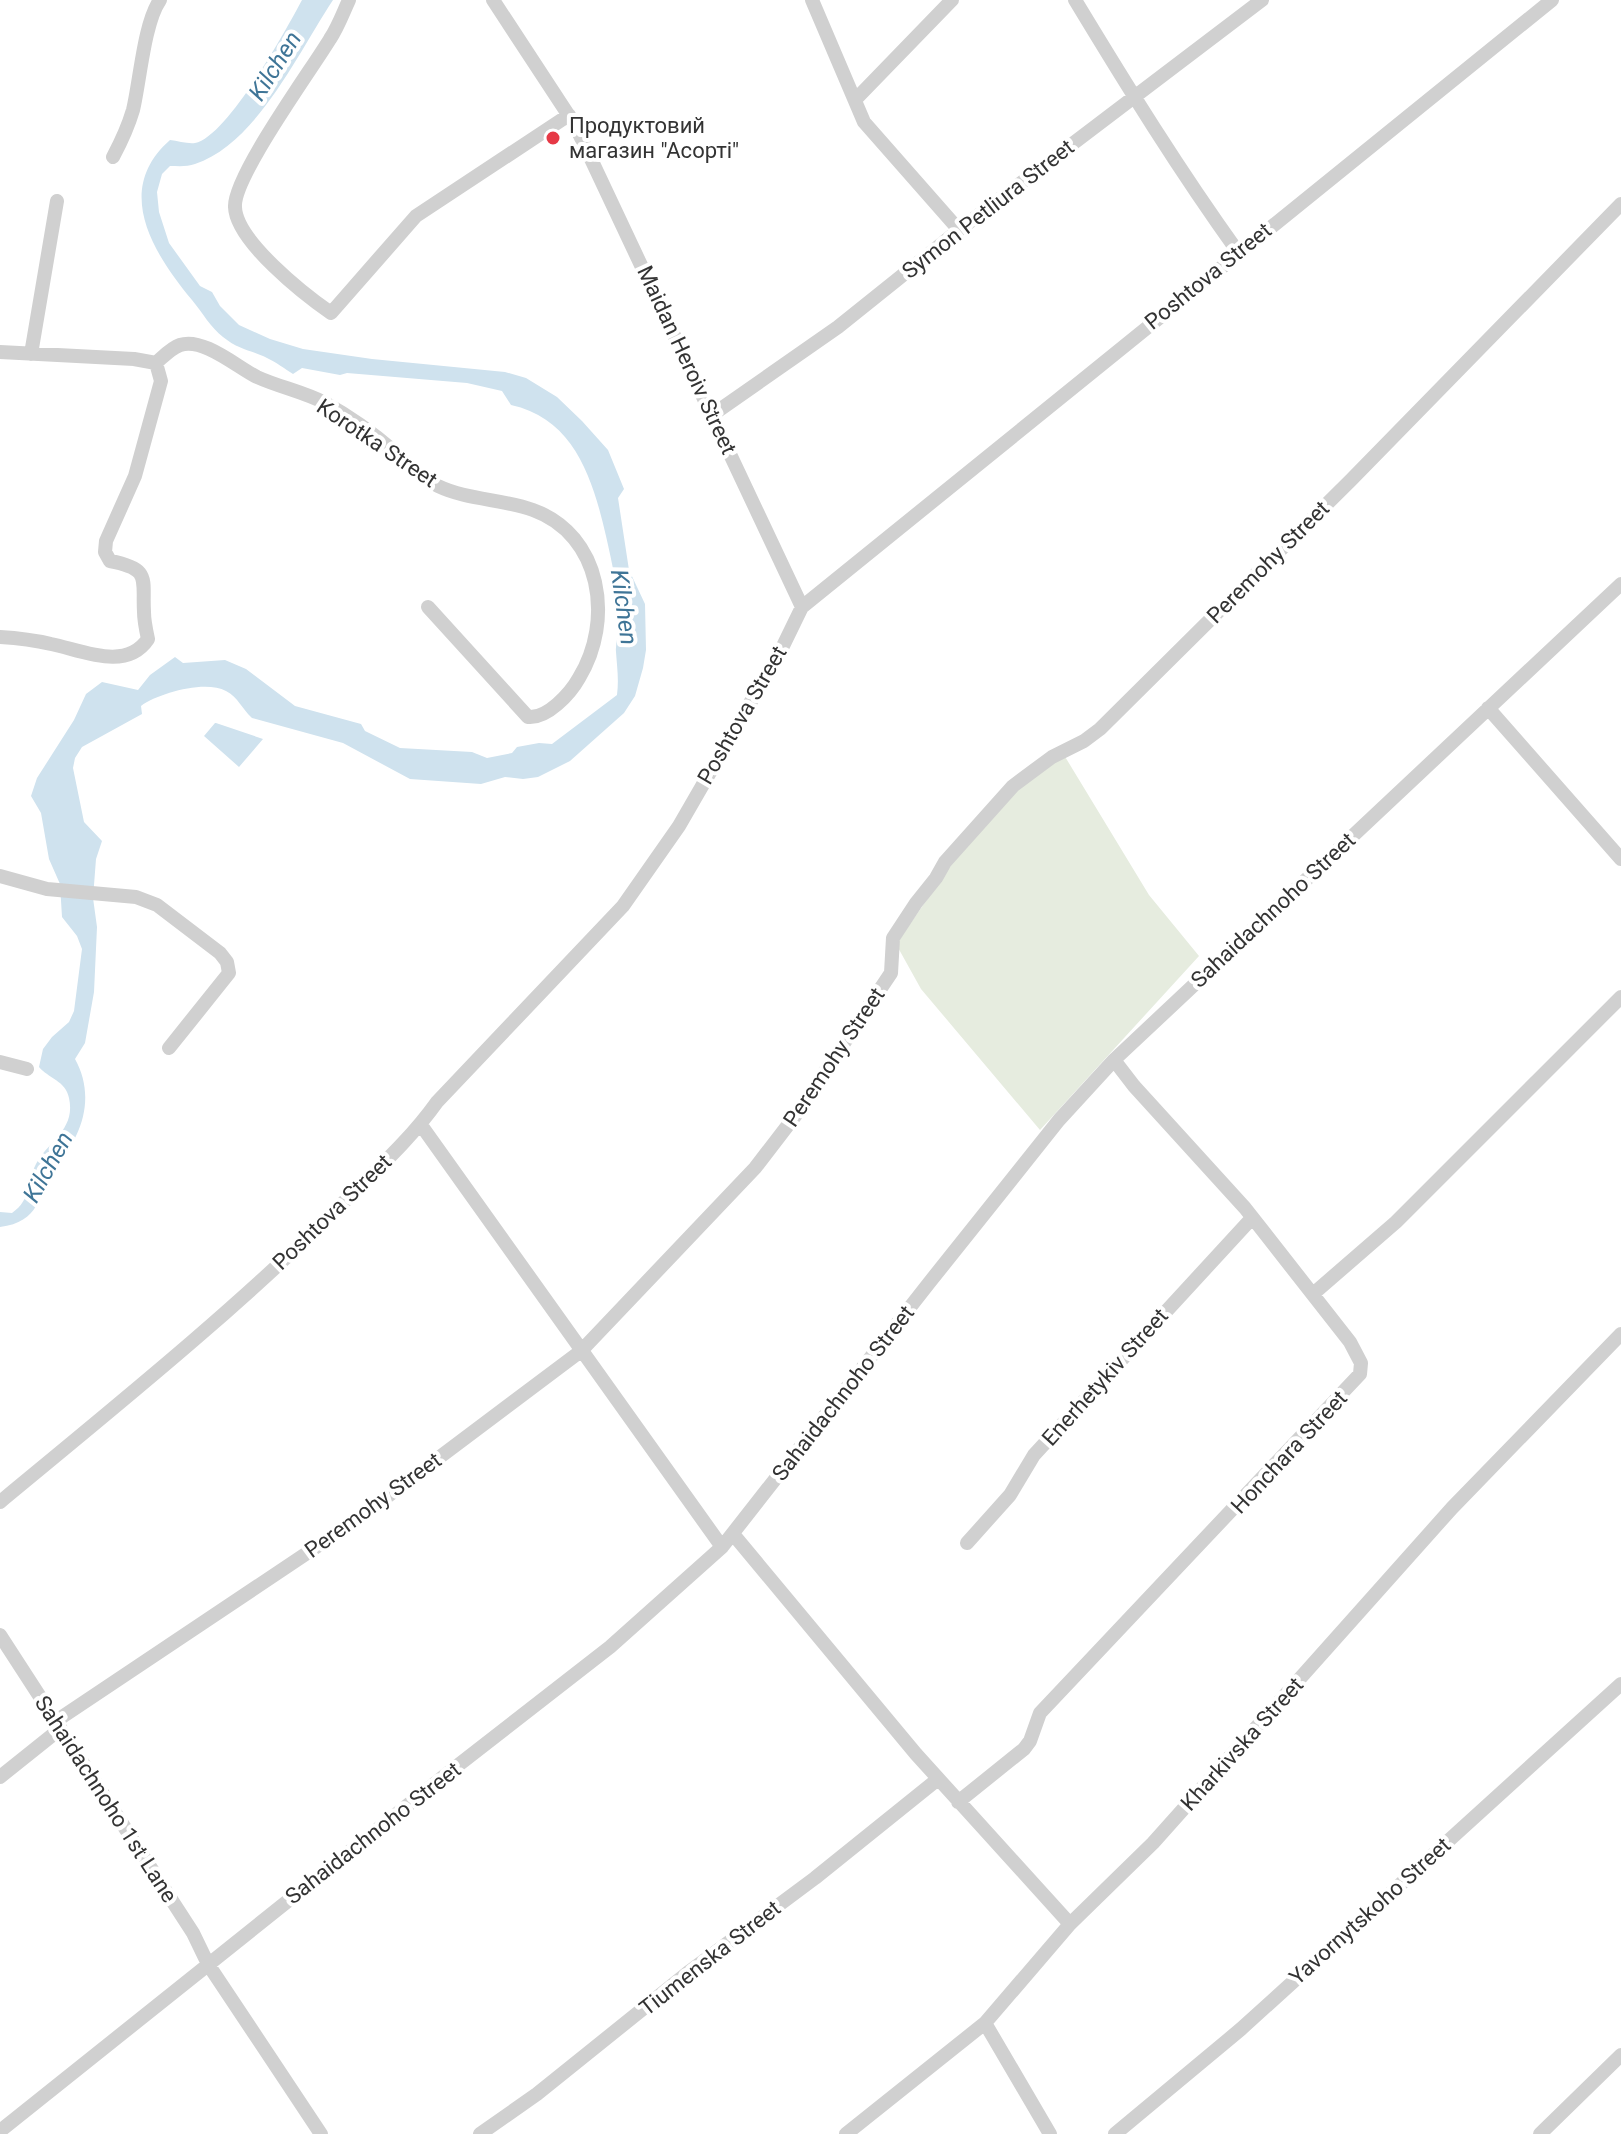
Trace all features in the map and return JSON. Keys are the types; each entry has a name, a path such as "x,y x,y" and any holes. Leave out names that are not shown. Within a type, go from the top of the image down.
{"street":[{"path":"113,157 132,112 146,42 160,0"},
{"path":"349,0 331,37 292,94 249,169 234,205 237,219 271,263 294,288 331,313 416,216 569,115"},
{"name":"Maidan Heroiv Street","path":"493,0 569,115 670,321 802,607"},
{"path":"812,0 864,122 959,230"},
{"path":"855,100 952,0"},
{"path":"1075,0 1191,187 1238,252"},
{"name":"Symon Petliura Street","path":"712,415 838,327 959,230 1262,0"},
{"name":"Poshtova Street","path":"0,1502 250,1291 421,1125 437,1102 623,906 679,826 783,646 802,607 1552,0"},
{"path":"31,354 57,201"},
{"name":"Peremohy Street","path":"0,1777 58,1725 352,1523 581,1351 745,1180 795,1116 891,973 893,938 945,862 993,808 1052,757 1100,729 1340,491 1621,204"},
{"name":"Korotka Street","path":"156,363 180,345 188,343 205,347 257,377 325,403 394,450 422,476 440,487 533,510 560,524 582,550 600,606 590,661 573,688 535,718 528,717 428,607"},
{"path":"0,352 134,359 156,363 161,381 147,438 130,489 106,541 105,552 110,561 131,566 143,578 148,639 133,652 99,656 53,644 0,637"},
{"name":"Sahaidachnoho Street","path":"0,2131 610,1647 722,1547 1059,1120 1114,1060 1621,584"},
{"path":"1488,708 1621,859"},
{"path":"0,876 47,889 136,897 157,905 220,953 227,962 229,973 169,1048"},
{"path":"1114,1060 1252,1218 1313,1294 1406,1211 1621,997"},
{"path":"0,1062 27,1069"},
{"path":"421,1125 722,1547"},
{"name":"Enerhetykiv Street","path":"967,1543 1010,1495 1034,1455 1252,1218"},
{"name":"Honchara Street","path":"958,1802 1024,1749 1040,1713 1360,1374 1361,1363 1357,1351 1313,1294"},
{"name":"Kharkivska Street","path":"846,2134 985,2023 1070,1924 1153,1843 1452,1508 1621,1334"},
{"path":"733,1534 938,1779 1070,1924"},
{"name":"Sahaidachnoho 1st Lane","path":"0,1635 193,1933 208,1964 321,2134"},
{"name":"Yavornytskoho Street","path":"1115,2134 1241,2029 1621,1684"},
{"name":"Tiumenska Street","path":"480,2134 537,2094 938,1779"},
{"path":"985,2023 1050,2134"},
{"path":"1540,2134 1621,2055"}],"shaded area":[{"path":"1064,755 1149,895 1199,956 1040,1130 921,989 896,944 954,861 1021,782"}],"water":[{"name":"Kilchen","path":"302,0 333,0 257,117 217,153 192,165 170,166 162,174 157,192 159,212 169,243 200,286 212,292 220,306 239,325 270,339 303,349 372,359 505,372 526,378 557,397 608,450 624,489 618,498 629,570 645,604 646,650 643,668 635,696 624,713 570,761 538,777 505,777 481,784 410,779 343,743 252,718 226,691 206,687 182,690 149,701 141,706 142,714 82,747 73,768 84,822 102,841 96,859 93,898 97,927 94,992 85,1043 75,1059 83,1078 85,1107 74,1140 55,1167 36,1206 23,1220 0,1227 0,1212 12,1213 23,1202 36,1164 65,1127 70,1109 67,1092 39,1067 43,1049 69,1022 74,1011 82,949 77,936 62,917 60,884 49,859 41,813 31,796 37,778 74,720 86,694 102,682 138,690 150,675 175,657 183,663 225,660 246,669 295,706 361,724 365,731 400,748 472,752 487,758 512,753 517,747 552,744 617,695 619,610 613,567 595,494 578,455 566,438 533,412 511,405 502,391 467,383 347,373 340,375 302,368 293,374 270,360 234,345 219,333 178,282 153,242 145,221 142,200 144,179 153,159 170,140 195,143 223,122 254,80"},
{"path":"215,723 263,739 239,767 204,736"}],"place":[{"name":"Продуктовий магазин \"Асорті\"","path":"553,138"}]}
